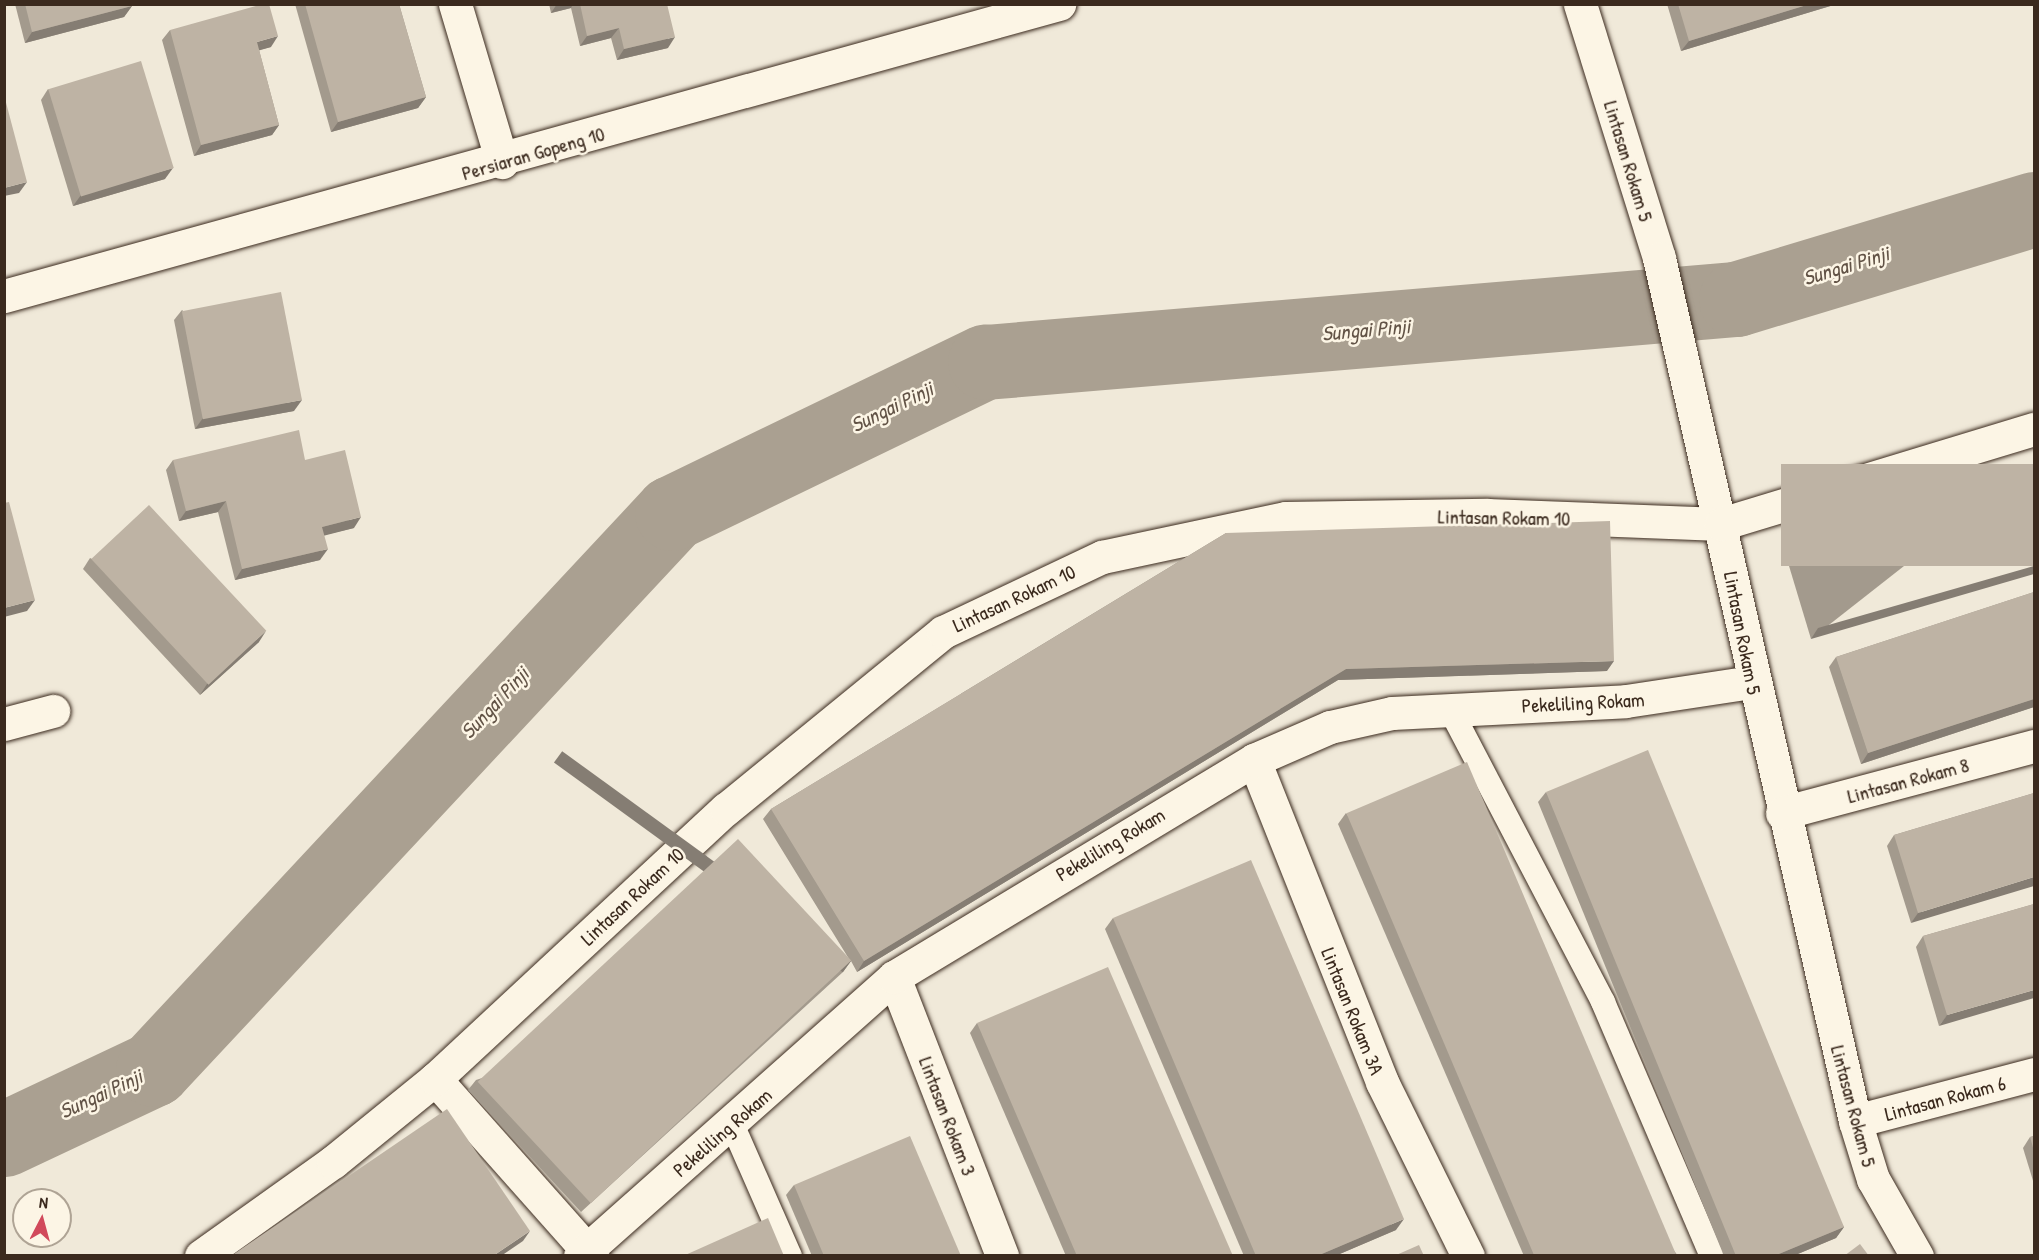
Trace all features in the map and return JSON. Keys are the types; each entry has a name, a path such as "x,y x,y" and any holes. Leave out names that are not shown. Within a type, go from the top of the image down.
{"street":[{"path":"455,4 502,162"},
{"name":"Persiaran Gopeng 10","path":"4,296 502,162 1059,4"},
{"name":"Lintasan Rokam 5","path":"1580,4 1659,258 1721,524 1752,682 1855,1121 1873,1179 1917,1256"},
{"name":"Lintasan Rokam 10","path":"201,1256 333,1162 435,1078 726,809 943,632 1102,557 1286,518 1487,515 1721,524 2034,429"},
{"name":"Pekeliling Rokam","path":"587,1253 894,977 1254,760 1330,727 1392,713 1626,701 1752,682"},
{"path":"4,724 53,711"},
{"name":"Lintasan Rokam 8","path":"1782,813 2034,746"},
{"name":"Lintasan Rokam 3A","path":"1254,760 1382,1082 1468,1256"},
{"name":"Lintasan Rokam 3","path":"894,977 1002,1256"},
{"name":"Lintasan Rokam 6","path":"1855,1121 2034,1074"},
{"path":"435,1078 587,1253"}],"lane":[{"path":"1450,709 1603,1002 1712,1256"},
{"path":"732,1124 790,1256"}],"building":[{"path":"25,4 131,4 132,6 32,32"},
{"path":"269,4 278,36 257,42 279,125 201,145 170,30"},
{"path":"305,4 399,4 426,97 338,122"},
{"path":"580,4 667,4 675,37 624,49 619,28 587,36"},
{"path":"1678,4 1810,4 1689,41"},
{"path":"141,61 174,168 81,196 48,89"},
{"path":"4,95 27,182 4,188"},
{"path":"281,292 302,400 203,419 182,311"},
{"path":"299,430 305,460 345,450 361,517 322,527 328,549 242,569 226,501 186,511 173,460"},
{"path":"1781,464 2034,464 2034,566 1781,566"},
{"path":"9,502 35,600 4,608 4,503"},
{"path":"149,505 266,631 209,685 91,559"},
{"path":"1610,521 1614,661 1346,669 864,961 771,809 1226,533"},
{"path":"2034,592 2034,699 1868,753 1836,657"},
{"path":"1648,750 1844,1227 1774,1256 1736,1256 1546,792"},
{"path":"1467,762 1677,1256 1534,1256 1346,813"},
{"path":"2034,793 2034,877 1918,913 1894,835"},
{"path":"738,839 851,960 591,1203 478,1082"},
{"path":"1251,860 1404,1219 1317,1256 1256,1256 1113,918"},
{"path":"2034,904 2034,990 1947,1015 1923,936"},
{"path":"1108,967 1233,1256 1077,1256 977,1023"},
{"path":"447,1109 530,1231 493,1256 231,1256"},
{"path":"910,1136 961,1256 824,1256 794,1185"},
{"path":"2034,1136 2034,1151 2030,1137"},
{"path":"768,1218 784,1256 683,1256"},
{"path":"1860,1244 1869,1256 1844,1256"},
{"path":"1419,1245 1424,1256 1394,1256"}],"waterway":[{"name":"Sungai Pinji","path":"4,1139 153,1069 672,513 985,362 1736,299 2034,209"}]}
